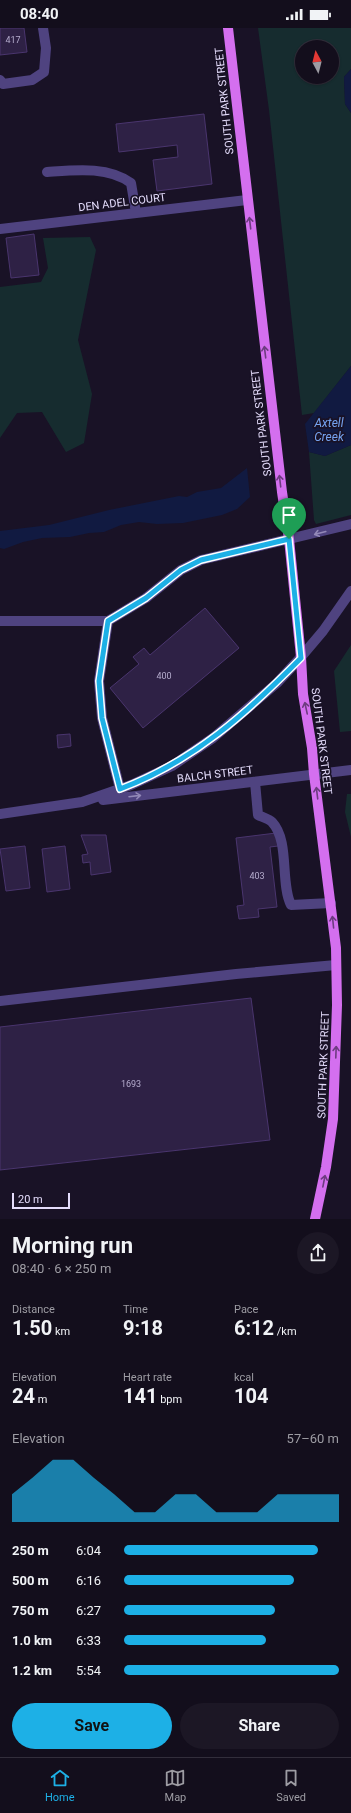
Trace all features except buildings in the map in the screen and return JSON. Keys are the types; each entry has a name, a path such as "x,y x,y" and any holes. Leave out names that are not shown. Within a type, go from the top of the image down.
{"main road":[{"name":"SOUTH PARK STREET","path":"228,28 247,200 289,539 301,658 303,694 309,726 331,903 336,965 337,1005 333,1119 326,1167 315,1219"}],"street":[{"path":"1,83 32,80 44,72 46,48 43,28"},
{"path":"48,172 83,169 122,176 131,183 136,213"},
{"name":"DEN ADEL COURT","path":"0,229 247,200"},
{"path":"0,621 108,621 146,598 181,570 201,560 312,535 351,524"},
{"path":"0,814 82,802 120,789 156,774 200,748 277,682 301,658 350,594"},
{"path":"108,621 99,681 102,718 120,789"},
{"name":"BALCH STREET","path":"82,802 351,770"},
{"path":"255,782 258,815 272,822 280,837 284,856 286,896 291,905 331,903"},
{"path":"0,1001 236,974 336,965"}],"green space":[{"path":"258,28 351,28 351,69 344,77 345,104 351,113 351,366 314,413 302,415 269,110"},
{"path":"90,237 96,250 78,340 92,394 84,443 66,452 42,412 17,413 0,438 0,287 41,282 48,268 43,238"},
{"path":"351,445 351,515 316,524 314,520 309,452 325,456"},
{"path":"351,645 351,731 340,732 334,671"},
{"path":"347,794 351,794 351,837 345,812"}],"water":[{"path":"351,69 351,113 345,104 344,77"},
{"name":"Axtell Creek","path":"351,366 351,445 325,456 309,452 305,424"},
{"path":"247,468 250,497 237,509 222,515 183,523 157,524 139,522 121,525 104,532 70,537 42,538 23,542 4,549 0,548 0,531 49,525 109,510 179,496 187,497 197,492 221,488"}],"route":[{"path":"289,539 301,658 257,700 200,748 172,766 120,789 102,718 99,681 108,621 146,598 181,570 201,560 261,544 289,539"}]}
